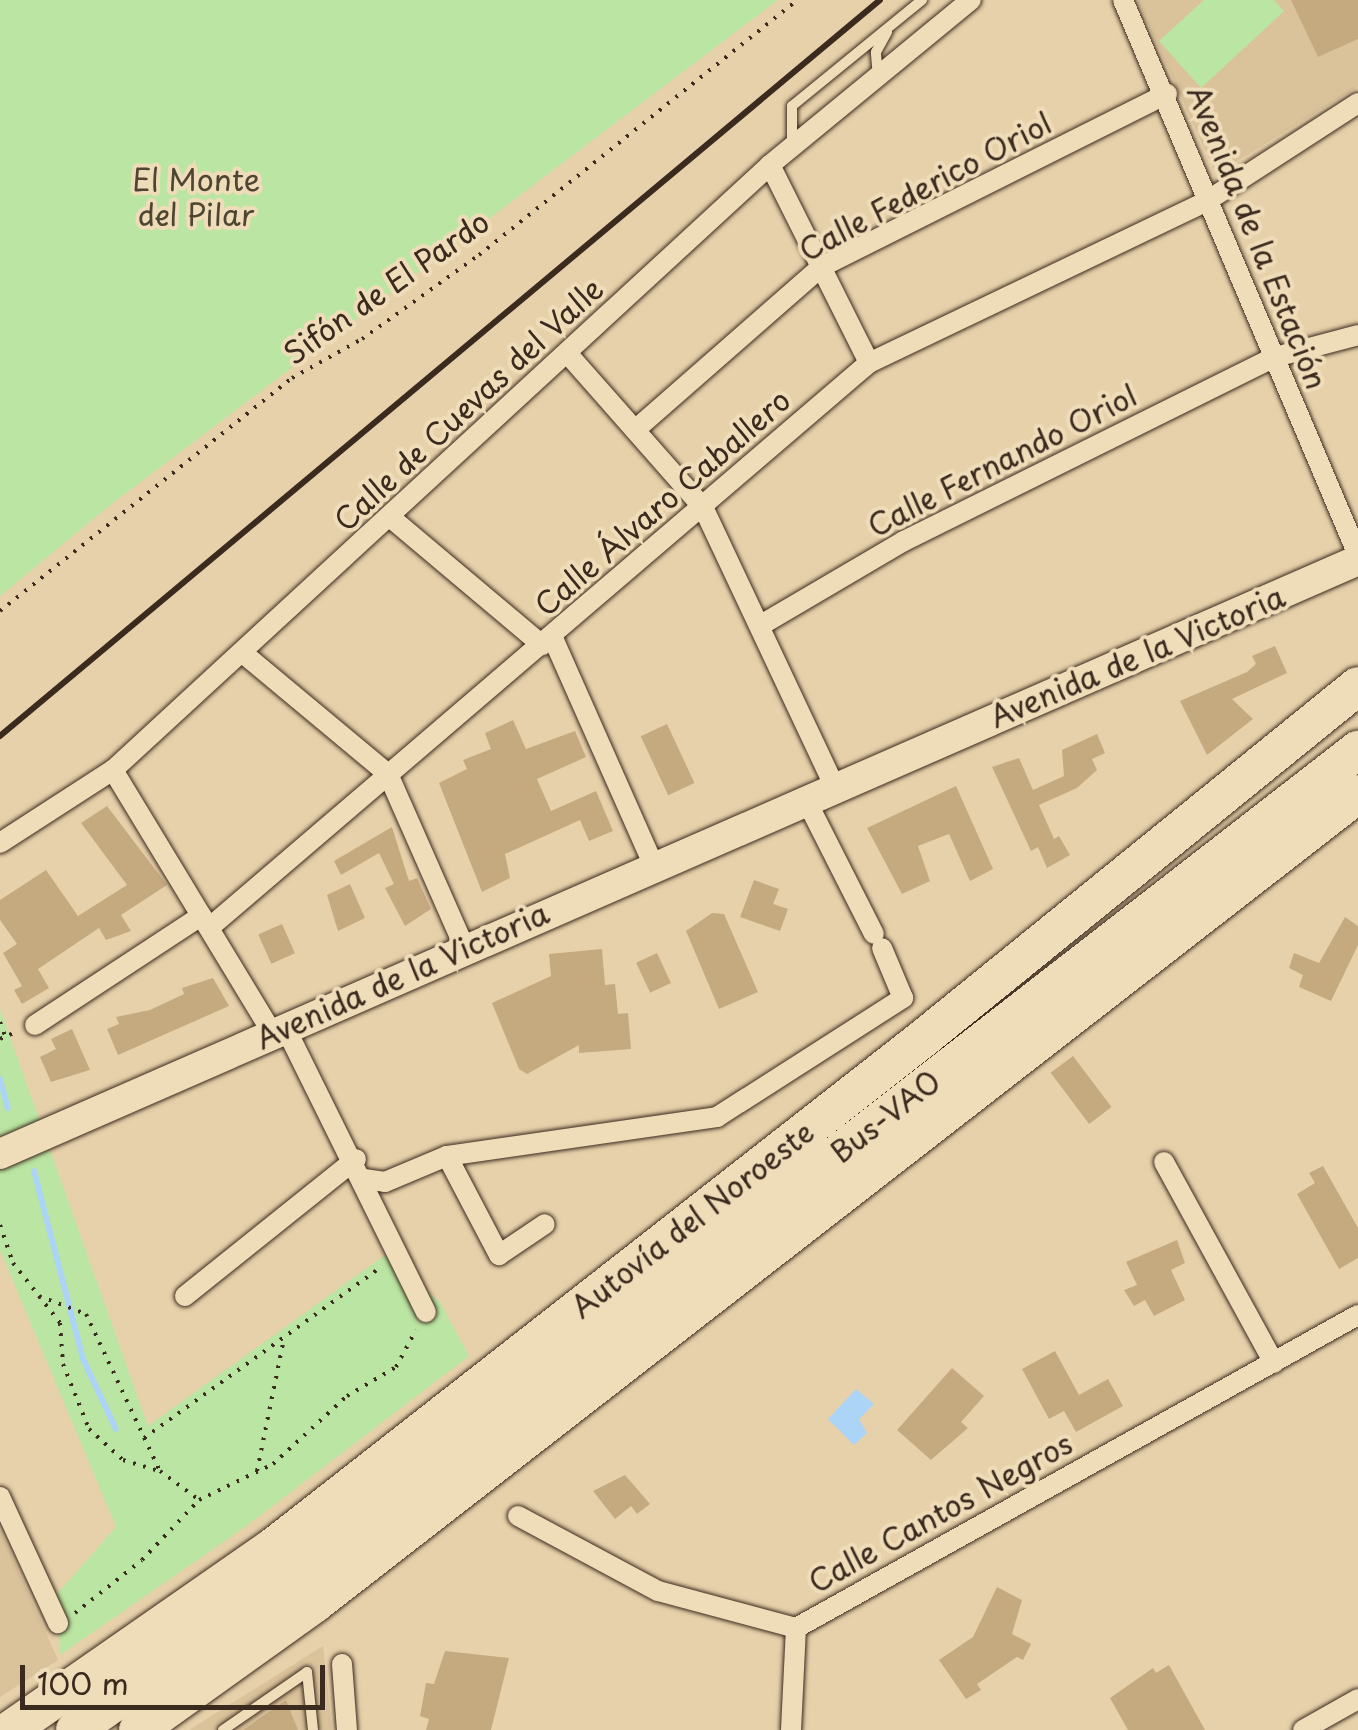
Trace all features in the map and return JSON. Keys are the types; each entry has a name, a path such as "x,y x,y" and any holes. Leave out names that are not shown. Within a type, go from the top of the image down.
{"highway":[{"name":"Autovía del Noroeste","path":"10,1730 272,1548 925,1037 1358,686"},
{"path":"949,1066 1103,928 1358,722"},
{"name":"Bus-VAO","path":"75,1730 295,1575 1358,750"},
{"path":"138,1730 314,1604 1358,794"}],"street":[{"name":"Calle de Cuevas del Valle","path":"0,842 113,770 244,654 770,165 971,0"},
{"name":"Avenida de la Estación","path":"1123,0 1167,94 1358,557"},
{"name":"Calle Federico Oriol","path":"634,430 821,268 1167,94"},
{"name":"Calle Álvaro Caballero","path":"34,1026 205,922 547,641 869,363 1208,201 1358,103"},
{"path":"770,165 869,363"},
{"name":"Calle Fernando Oriol","path":"761,625 904,541 1275,357 1358,335"},
{"path":"567,353 703,507 834,787"},
{"path":"390,517 547,641 654,866"},
{"name":"Avenida de la Victoria","path":"0,1154 464,946 1358,557"},
{"path":"244,654 388,774 464,946"},
{"path":"113,770 356,1158 426,1312"},
{"path":"364,1179 385,1182 447,1156 717,1117 903,998 806,800"},
{"path":"447,1156 500,1255 546,1224"},
{"path":"185,1296 356,1158"},
{"path":"1164,1162 1274,1363"},
{"name":"Calle Cantos Negros","path":"518,1516 658,1590 796,1628 1358,1315"},
{"path":"0,1497 58,1623"},
{"path":"791,1730 796,1628"},
{"path":"342,1664 347,1730"},
{"path":"1303,1730 1358,1699"}],"lane":[{"path":"792,147 792,106 922,0"},
{"path":"878,76 876,52 889,26"},
{"path":"223,1730 307,1672 313,1730"}],"path":[{"name":"Sifón de El Pardo","path":"0,612 292,378 362,339 479,255 797,0"},
{"path":"0,1022 3,1038"},
{"path":"0,1225 13,1263 60,1323 63,1364 90,1429 123,1460 160,1471 199,1500"},
{"path":"144,1438 401,1253"},
{"path":"36,1296 52,1297 63,1307 86,1314 160,1471"},
{"path":"58,1623 142,1560 199,1500 258,1471 311,1435 347,1396 396,1367 426,1312"},
{"path":"258,1471 284,1337"}],"shaded area":[{"path":"1137,0 1358,0 1358,87 1216,174"},
{"path":"0,1529 58,1660 0,1697"},
{"path":"323,1646 332,1730 189,1730"}],"green space":[{"name":"El Monte del Pilar","path":"0,0 778,0 109,506 0,596"},
{"path":"1204,0 1274,0 1284,11 1201,88 1159,41"},
{"path":"0,1009 148,1426 385,1255 440,1302 469,1356 245,1527 60,1655 56,1595 116,1527 0,1250"}],"water":[{"path":"856,1389 874,1404 859,1419 867,1433 854,1445 828,1419"}],"building":[{"path":"1291,0 1358,0 1358,39 1318,57"},
{"path":"1275,646 1287,673 1232,699 1253,719 1207,755 1180,701 1247,672 1256,664 1252,656"},
{"path":"513,720 526,749 575,731 586,757 537,779 551,811 596,791 613,831 589,841 580,820 505,854 510,878 482,892 439,783 467,769 463,760 491,749 485,733"},
{"path":"667,724 694,783 668,795 641,736"},
{"path":"1097,734 1105,753 1092,759 1097,770 1077,788 1039,805 1054,839 1059,836 1070,855 1047,868 1038,847 1031,851 992,767 1019,758 1033,790 1064,776 1062,750"},
{"path":"956,786 993,869 970,881 949,834 918,846 930,881 902,894 867,828"},
{"path":"107,806 167,885 121,915 131,931 106,940 99,928 38,969 49,988 22,1004 14,990 22,986 3,953 17,944 0,920 0,900 46,870 78,916 127,885 81,823"},
{"path":"392,827 409,881 417,878 431,909 405,926 385,888 394,884 379,853 341,875 334,861"},
{"path":"754,880 779,889 773,904 788,909 780,931 740,917"},
{"path":"350,884 365,918 338,931 327,895"},
{"path":"712,913 724,914 758,992 719,1009 686,931"},
{"path":"1345,917 1358,926 1358,945 1331,1001 1299,987 1303,975 1289,968 1294,953 1319,963"},
{"path":"282,924 295,953 271,964 258,935"},
{"path":"602,949 605,985 615,984 618,1014 628,1013 631,1049 579,1053 579,1045 527,1074 519,1069 492,1003 551,976 549,954"},
{"path":"657,953 671,983 650,993 636,963"},
{"path":"213,978 229,1006 118,1055 107,1029 119,1024 116,1017 150,1010 184,994 182,988"},
{"path":"72,1029 90,1070 51,1082 40,1057 56,1049 51,1039"},
{"path":"1073,1056 1112,1107 1089,1124 1051,1073"},
{"path":"1323,1166 1358,1228 1358,1258 1339,1269 1297,1194 1315,1183 1309,1173"},
{"path":"1177,1240 1185,1263 1171,1270 1185,1300 1154,1316 1145,1300 1134,1306 1124,1290 1137,1285 1126,1262"},
{"path":"1055,1351 1079,1395 1108,1379 1123,1406 1076,1432 1064,1411 1049,1419 1022,1369"},
{"path":"952,1368 984,1396 961,1422 968,1428 931,1460 897,1430"},
{"path":"625,1475 650,1504 637,1514 631,1506 615,1519 593,1491"},
{"path":"997,1587 1022,1600 1012,1634 1031,1644 1023,1660 1017,1657 977,1684 981,1690 966,1699 939,1660 973,1637"},
{"path":"445,1651 509,1658 491,1730 426,1730 429,1719 420,1716 426,1683 434,1684"},
{"path":"1169,1665 1205,1730 1128,1730 1110,1698 1153,1668 1156,1673"},
{"path":"286,1700 298,1730 243,1730"}],"waterway":[{"path":"0,1079 8,1108"},
{"path":"34,1171 83,1359 116,1429"}],"railway":[{"path":"0,736 880,0"}]}
